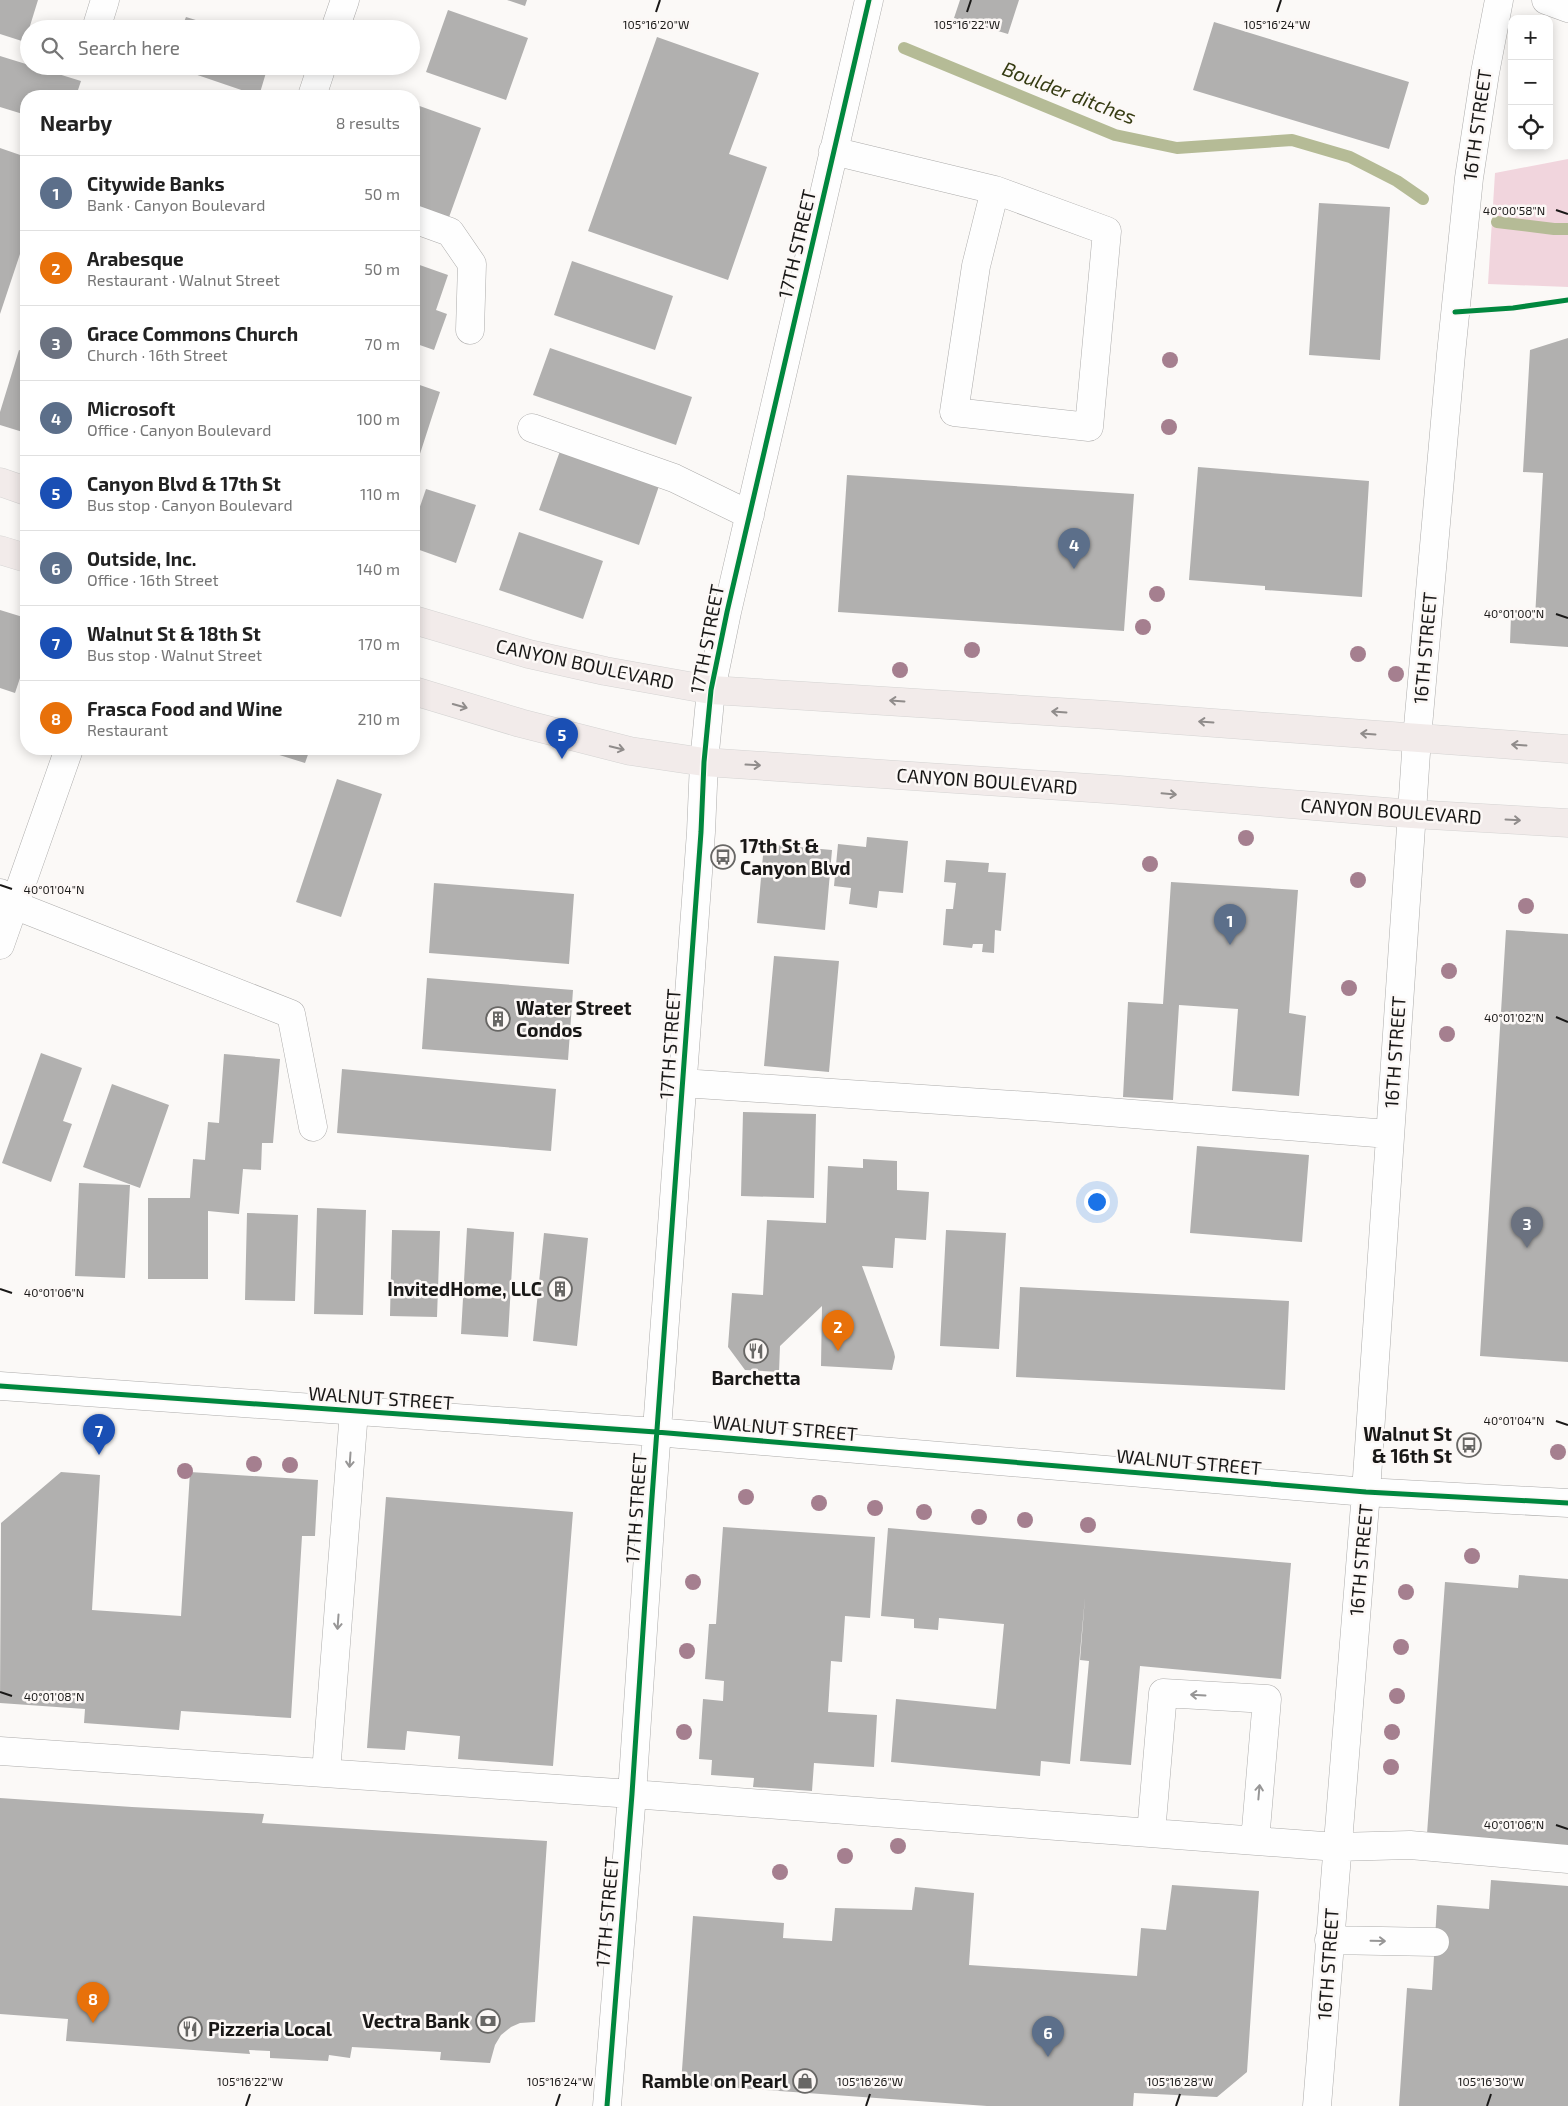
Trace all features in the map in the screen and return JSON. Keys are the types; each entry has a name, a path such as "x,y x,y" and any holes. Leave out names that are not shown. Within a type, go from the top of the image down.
{"main road":[{"path":"0,482 20,489"},
{"path":"0,550 20,556"},
{"name":"CANYON BOULEVARD","path":"420,622 530,654 605,671 711,690 1117,715 1568,749"},
{"name":"CANYON BOULEVARD","path":"420,693 520,723 630,751 704,762 1120,790 1412,814 1568,823"}],"street":[{"path":"99,20 105,0"},
{"path":"338,20 345,0"},
{"name":"17TH STREET","path":"606,2106 632,1794 656,1432 701,832 704,762 711,690 725,620 869,0"},
{"name":"16TH STREET","path":"1317,2106 1366,1492 1417,738 1449,374 1469,178 1485,73 1499,0"},
{"path":"1546,0 1568,8"},
{"path":"314,90 319,75"},
{"path":"833,152 995,190 1106,230 1089,427 954,412 976,266 995,190"},
{"path":"420,221 450,232 472,264 470,330"},
{"path":"532,428 674,478 750,515"},
{"path":"0,945 7,899 67,755"},
{"path":"7,899 291,1014 313,1127"},
{"path":"682,1083 1044,1107 1389,1134"},
{"name":"WALNUT STREET","path":"0,1386 656,1432 1366,1492 1568,1503"},
{"path":"326,1773 354,1411"},
{"path":"1151,1833 1162,1693 1267,1699 1255,1840"},
{"path":"0,1751 632,1794 1337,1847 1410,1845 1568,1858"},
{"path":"1329,1940 1435,1942"}],"shaded area":[{"path":"1568,159 1568,287 1488,284 1495,173"}],"building":[{"path":"0,0 38,0 32,20 20,20 20,40 0,34"},
{"path":"507,0 527,0 525,6"},
{"path":"960,0 1019,0 1008,34 954,18"},
{"path":"448,10 528,38 506,100 426,72"},
{"path":"186,17 196,20 185,20"},
{"path":"1214,22 1409,82 1389,149 1193,90"},
{"path":"657,37 759,73 729,154 767,167 728,280 588,231"},
{"path":"0,56 20,62 20,75 62,75 81,81 78,90 20,90 20,113 0,107"},
{"path":"197,75 265,75 261,90 241,90"},
{"path":"420,106 481,128 448,220 420,210"},
{"path":"0,148 20,155 20,254 0,314"},
{"path":"1319,203 1390,207 1380,360 1309,355"},
{"path":"572,261 673,296 655,350 554,315"},
{"path":"420,265 448,275 436,310 447,314 434,350 420,345"},
{"path":"1568,338 1568,647 1510,643 1511,616 1535,618 1543,473 1523,472 1530,350"},
{"path":"550,348 692,397 676,445 533,395"},
{"path":"20,350 20,431 0,425 0,412"},
{"path":"420,385 440,392 420,454"},
{"path":"560,451 659,486 639,545 539,510"},
{"path":"1198,467 1369,481 1362,597 1265,590 1265,586 1189,580"},
{"path":"847,475 1134,494 1124,631 838,612"},
{"path":"426,489 476,505 456,563 420,550 420,506"},
{"path":"519,532 603,561 583,619 499,590"},
{"path":"0,610 20,616 20,678 15,693 0,688"},
{"path":"279,755 308,755 305,763"},
{"path":"337,779 382,794 341,917 296,902"},
{"path":"867,837 908,841 903,893 879,891 877,908 849,904 851,888 834,886 838,844 866,847"},
{"path":"764,844 832,850 825,930 757,923"},
{"path":"946,860 989,863 988,872 1006,873 1001,931 995,930 994,953 982,952 983,944 973,944 972,948 943,945 946,909 953,909 956,883 944,882"},
{"path":"1171,882 1298,890 1289,1013 1306,1016 1299,1096 1232,1091 1238,1009 1179,1005 1173,1100 1123,1097 1128,1002 1163,1004"},
{"name":"Water Street Condos","path":"434,883 574,894 569,964 429,953"},
{"path":"1506,930 1568,934 1568,1362 1480,1356"},
{"path":"774,956 839,961 829,1072 764,1066"},
{"name":"Water Street Condos","path":"427,978 573,990 568,1060 422,1049"},
{"path":"41,1053 82,1068 63,1121 72,1124 51,1182 2,1163"},
{"path":"224,1054 280,1059 273,1143 262,1143 261,1170 243,1169 239,1214 208,1211 208,1279 148,1279 148,1198 190,1198 193,1159 205,1160 208,1122 219,1123"},
{"path":"342,1069 556,1089 551,1151 337,1133"},
{"path":"112,1084 169,1105 140,1188 83,1167"},
{"path":"743,1112 816,1114 814,1198 741,1196"},
{"path":"1197,1146 1309,1155 1302,1242 1190,1233"},
{"path":"863,1159 897,1161 897,1190 929,1192 926,1240 895,1238 893,1268 862,1266 894,1352 895,1357 892,1370 821,1366 822,1306 780,1346 779,1372 745,1370 728,1347 732,1293 763,1295 767,1220 826,1223 828,1166 863,1168"},
{"path":"79,1183 130,1185 125,1278 75,1276"},
{"path":"317,1208 366,1210 363,1315 314,1314"},
{"path":"247,1213 298,1215 295,1301 245,1300"},
{"path":"467,1228 514,1232 508,1337 461,1334"},
{"path":"392,1230 440,1231 437,1317 390,1316"},
{"path":"946,1230 1006,1233 999,1349 940,1346"},
{"name":"InvitedHome, LLC","path":"544,1233 588,1238 577,1346 533,1341"},
{"path":"1020,1287 1289,1301 1285,1390 1016,1377"},
{"path":"61,1472 100,1475 92,1610 181,1616 190,1472 318,1480 315,1536 302,1536 291,1718 181,1711 179,1730 84,1723 85,1709 0,1703 1,1523"},
{"path":"386,1497 573,1512 553,1766 458,1759 460,1736 407,1731 405,1750 367,1748"},
{"path":"723,1527 875,1537 870,1618 845,1616 842,1662 831,1661 828,1712 877,1715 874,1767 814,1763 812,1791 753,1787 754,1778 711,1775 712,1760 699,1759 703,1699 723,1701 724,1681 705,1679 709,1624 716,1624"},
{"path":"888,1528 1291,1563 1281,1679 1140,1666 1131,1765 1080,1761 1089,1661 1080,1660 1085,1597 1070,1764 1041,1761 1040,1776 891,1762 896,1699 996,1709 1004,1624 939,1618 938,1630 914,1628 914,1619 881,1616"},
{"path":"1519,1575 1568,1579 1568,1845 1427,1834 1445,1582 1518,1588"},
{"path":"0,1798 264,1814 262,1823 547,1841 535,2022 520,2023 501,2035 495,2045 490,2063 440,2060 441,2052 352,2047 350,2058 329,2055 328,2061 270,2058 270,2051 249,2050 250,2054 66,2041 68,2019 0,2014"},
{"path":"1491,1880 1568,1886 1568,2106 1399,2106 1407,1988 1432,1990 1437,1905 1489,1909"},
{"path":"1172,1885 1259,1891 1247,2072 1217,2097 1134,2093 1133,2106 987,2106 681,2084 693,1916 784,1923 783,1938 832,1941 835,1908 912,1910 915,1887 974,1893 969,1965 1137,1976 1141,1928 1166,1930"}],"waterway":[{"name":"Boulder ditches","path":"904,48 1115,135 1177,148 1292,140 1350,157 1397,181 1423,199"},
{"name":"Boulder ditches","path":"1497,222 1568,229"}],"cycle path":[{"path":"607,2106 632,1794 701,832 704,762 711,690 727,612 869,0"},
{"path":"1455,312 1513,308 1568,300"},
{"path":"0,1386 656,1432 1366,1492 1568,1503"}],"place":[{"name":"Microsoft","path":"1074,569"},
{"name":"Canyon Blvd & 17th St","path":"562,759"},
{"name":"17th St & Canyon Blvd","path":"723,857"},
{"name":"Citywide Banks","path":"1230,945"},
{"name":"Water Street Condos","path":"498,1019"},
{"name":"Grace Commons Church","path":"1527,1248"},
{"name":"InvitedHome, LLC","path":"560,1289"},
{"name":"Barchetta","path":"756,1351"},
{"name":"Arabesque","path":"838,1351"},
{"name":"Walnut St & 16th St","path":"1469,1445"},
{"name":"Walnut St & 18th St","path":"99,1455"},
{"name":"Vectra Bank","path":"488,2021"},
{"name":"Frasca Food and Wine","path":"93,2023"},
{"name":"Pizzeria Local","path":"190,2029"},
{"name":"Outside, Inc.","path":"1048,2057"},
{"name":"Ramble on Pearl","path":"805,2081"}]}
